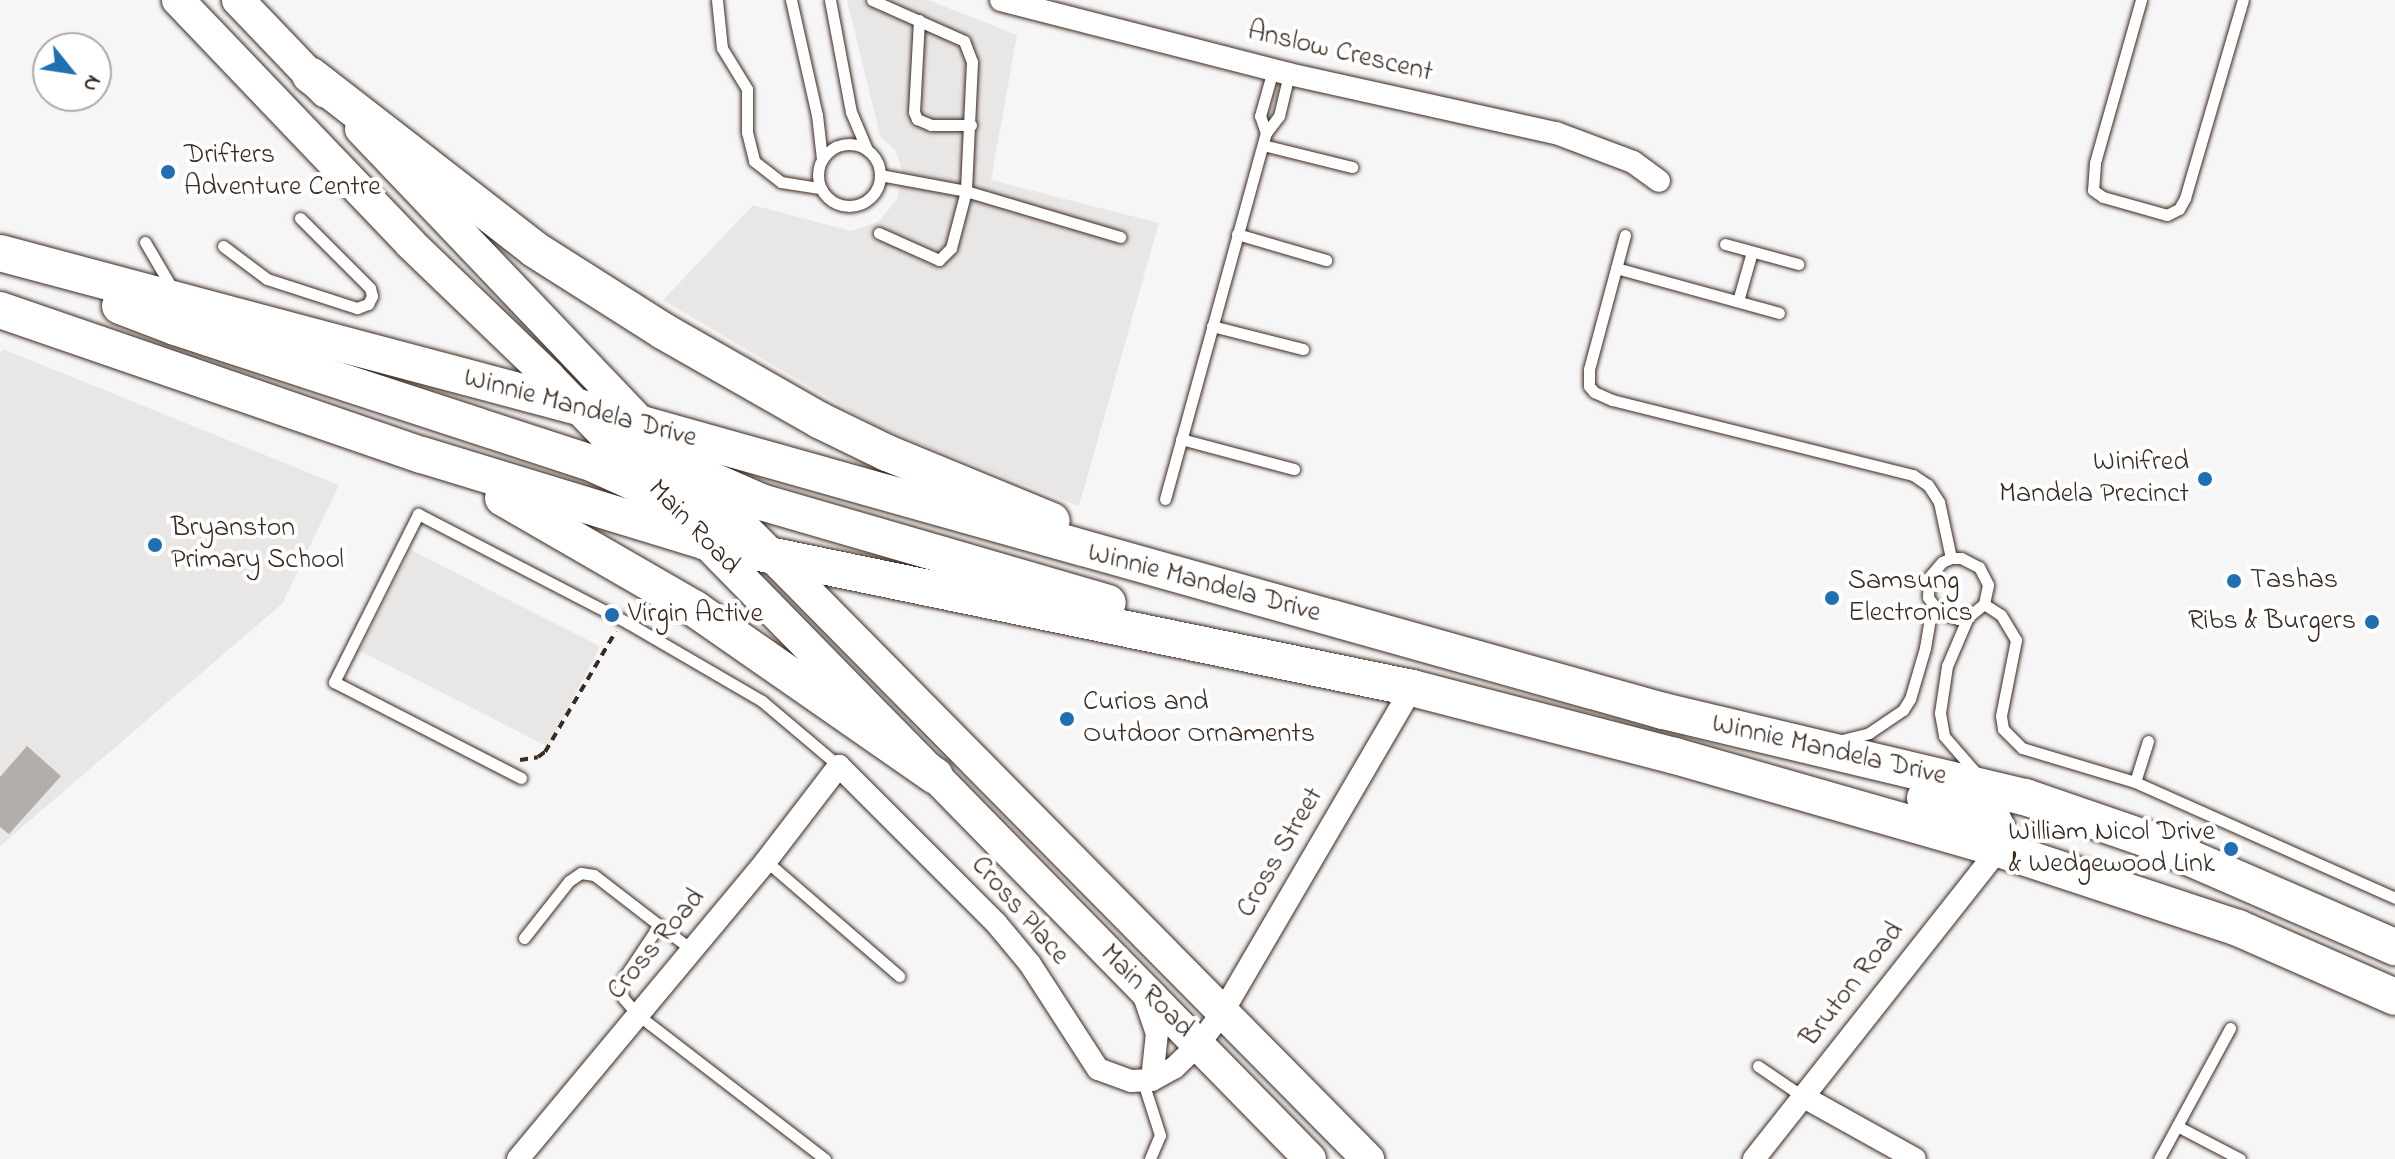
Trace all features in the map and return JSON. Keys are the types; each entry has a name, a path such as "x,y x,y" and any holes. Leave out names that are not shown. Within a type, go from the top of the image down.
{"main road":[{"name":"Main Road","path":"238,0 642,424 706,542 1310,1159"},
{"path":"188,11 411,244 579,409 770,556"},
{"path":"310,75 534,249 663,331 819,420 887,453 1053,521 1173,576"},
{"name":"Winnie Mandela Drive","path":"0,253 642,424 1173,576 1663,711 2003,792 2144,838 2395,947"},
{"path":"0,259 175,327 596,465 761,502 1186,624 1264,656"},
{"name":"Winnie Mandela Drive","path":"0,310 422,455 706,542 1412,688 1675,756 1999,849 2238,928 2395,997"},
{"path":"422,455 576,537 695,609 935,776"},
{"name":"Main Road","path":"770,556 1368,1159"},
{"path":"1663,711 1683,731 1984,814 1996,824 1999,849"}],"street":[{"name":"Anslow Crescent","path":"1001,0 1281,72 1556,133 1633,162 1659,181"},
{"name":"Cross Street","path":"1198,1045 1222,1013 1412,688"},
{"name":"Cross Road","path":"518,1159 766,861 839,766"},
{"name":"Cross Place","path":"839,766 996,923 1045,985 1098,1069 1108,1075 1147,1081"},
{"name":"Bruton Road","path":"1754,1159 1999,849"},
{"path":"1142,990 1157,1033 1147,1081"},
{"path":"1147,1081 1174,1068 1198,1045"},
{"path":"1802,1096 1915,1159"}],"lane":[{"path":"163,0 188,11"},
{"path":"717,0 722,48 747,89 747,132 754,161 781,182 820,188 834,202 854,205 872,195 880,175 874,156 857,144 837,146 822,159 818,168 820,188"},
{"path":"791,0 817,115 822,159"},
{"path":"830,0 851,112 866,148"},
{"path":"872,0 954,35 969,50 972,62 966,191 951,248 939,260 879,233"},
{"path":"2141,0 2095,163 2093,190 2103,197 2167,215 2179,209 2185,198 2243,0"},
{"path":"919,20 914,112 917,119 931,125 971,125"},
{"path":"1264,139 1260,116 1281,72"},
{"path":"1165,499 1264,139 1279,116 1281,72"},
{"path":"1264,139 1352,167"},
{"path":"880,175 966,191 1120,237"},
{"path":"223,246 267,279 357,308 368,304 372,296 370,288 300,218"},
{"path":"1237,234 1326,260"},
{"path":"1625,235 1589,369 1589,386 1594,392 1612,400 1913,475 1928,485 1939,502 1951,558"},
{"path":"145,242 180,302"},
{"path":"1725,244 1798,264"},
{"path":"1738,301 1752,252"},
{"path":"1616,268 1779,313"},
{"path":"1212,326 1303,349"},
{"path":"1181,439 1294,469"},
{"path":"521,778 334,682 418,514 628,623 762,701 839,766"},
{"path":"1968,617 1948,618 1932,606 1928,597 1929,577 1942,562 1951,558 1971,561 1985,575 1988,595 1984,604 1968,617 1947,666 1940,713 1944,736 1968,768 2003,792"},
{"path":"1984,604 2001,615 2016,640 2001,716 2008,737 2022,748 2135,782 2395,898"},
{"path":"1811,748 1869,733 1903,710 1910,699 1925,648 1932,606"},
{"path":"2135,782 2148,741"},
{"path":"766,861 899,976"},
{"path":"524,938 569,881 581,873 594,875 692,950"},
{"path":"659,925 623,979 620,991 638,1015 825,1159"},
{"path":"2159,1159 2230,1028"},
{"path":"1758,1066 1802,1096"},
{"path":"1147,1081 1160,1135 1150,1159"},
{"path":"2177,1126 2240,1159"}],"path":[{"path":"487,759 528,760 545,752 617,628 628,623"}],"shaded area":[{"path":"847,0 928,0 1017,35 991,180 1159,223 1079,506 878,427 663,300 753,205 851,231 878,222 897,199 903,172 895,150 880,136"},
{"name":"Bryanston Primary School","path":"3,349 339,485 282,604 0,846 0,354"},
{"path":"411,550 600,646 549,747 360,651"},
{"path":"27,746 61,776 9,834 0,827 0,777"}],"place":[{"name":"Drifters Adventure Centre","path":"168,172"},
{"name":"Winifred Mandela Precinct","path":"2205,479"},
{"name":"Bryanston Primary School","path":"155,545"},
{"name":"Tashas","path":"2234,581"},
{"name":"Samsung Electronics","path":"1832,598"},
{"name":"Virgin Active","path":"612,615"},
{"name":"Ribs & Burgers","path":"2372,622"},
{"name":"Curios and Outdoor Ornaments","path":"1067,719"},
{"name":"William Nicol Drive & Wedgewood Link","path":"2231,849"}]}
